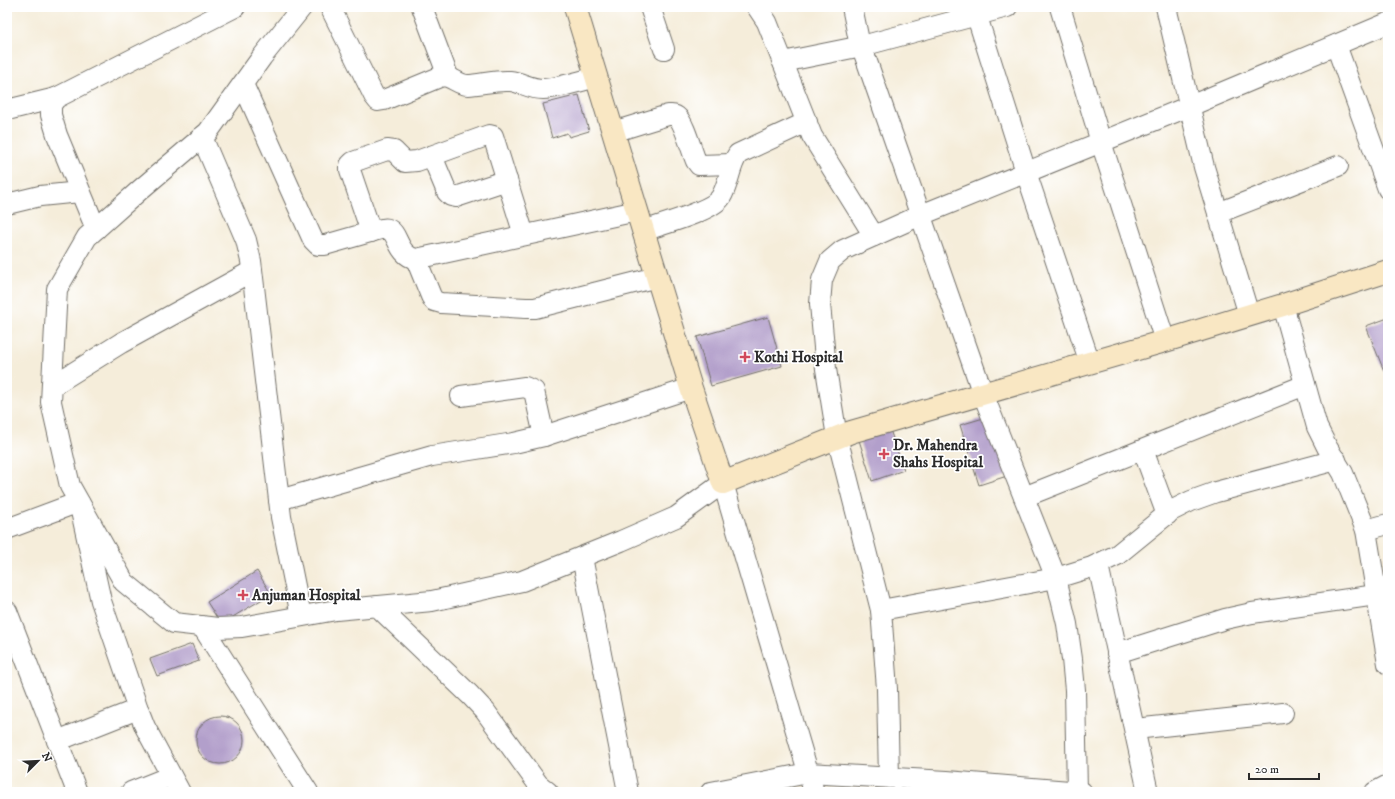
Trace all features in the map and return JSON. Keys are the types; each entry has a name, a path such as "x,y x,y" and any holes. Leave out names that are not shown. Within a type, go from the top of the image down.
{"street":[{"path":"7,110 56,98 235,7"},
{"path":"302,7 262,57 208,132 87,237 57,290 52,402 70,486 124,582 174,623 218,628 242,627 336,610 432,601 522,581 676,517 723,483 837,437 1164,341 1388,271"},
{"path":"330,7 374,96 378,101 384,100 442,76 448,76 466,85 497,81 512,81 531,88 544,89 596,77"},
{"path":"422,7 448,76"},
{"path":"575,7 691,388 723,483 814,792"},
{"path":"650,7 664,49"},
{"path":"756,7 767,22 812,136 874,236"},
{"path":"711,792 808,773 889,778 921,786 1079,792 1075,690 1072,659 1067,624 1056,578 983,394 862,46 852,7"},
{"path":"783,62 862,46 975,12 1007,7"},
{"path":"1060,7 1164,341"},
{"path":"1166,7 1204,167 1249,315"},
{"path":"975,12 1026,172 1090,363"},
{"path":"889,778 887,689 881,610 837,437 826,369 820,304 822,280 830,261 843,250 921,215 1190,106 1388,23"},
{"path":"1336,45 1388,189"},
{"path":"243,84 313,240 318,245 325,245 381,229 388,229 392,232 404,253 409,258 416,260 524,235 640,221 701,211 716,204 724,193 732,164 738,154 807,122"},
{"path":"56,98 51,105 51,114 56,135 96,229"},
{"path":"613,132 668,115 673,115 678,117 699,165 732,164"},
{"path":"371,232 350,170 350,165 352,162 387,150 394,151 405,162 417,162 489,135 493,136 524,235"},
{"path":"202,137 246,240 252,271 281,517 301,616"},
{"path":"432,156 446,192 450,196 456,197 507,180"},
{"path":"1218,214 1338,166"},
{"path":"7,204 40,196 80,192"},
{"path":"416,260 431,296 434,301 441,303 534,308 657,277"},
{"path":"52,386 120,343 252,271"},
{"path":"1283,305 1317,427 1327,447 1344,473 1366,530 1376,595 1384,619 1388,664"},
{"path":"1024,496 1305,385"},
{"path":"461,396 525,387 530,388 534,391 544,436"},
{"path":"280,500 432,456 514,443 544,436 691,388"},
{"path":"1143,450 1167,515"},
{"path":"881,610 1056,578 1098,565 1117,555 1171,511 1191,500 1336,460"},
{"path":"7,529 79,502"},
{"path":"79,502 102,602 138,709 145,727 175,784 131,792"},
{"path":"1366,530 1388,524"},
{"path":"582,557 628,792"},
{"path":"1098,565 1148,792"},
{"path":"1118,653 1225,619 1252,613 1376,595"},
{"path":"376,606 485,711 538,784 548,792"},
{"path":"7,611 77,792"},
{"path":"202,626 308,792"},
{"path":"57,741 138,709"},
{"path":"1135,729 1283,713"},
{"path":"1375,792 1388,785"}],"building":[{"path":"579,95 589,131 569,137 567,133 552,138 543,104"},
{"path":"768,317 782,366 711,386 697,337"},
{"path":"1388,318 1388,369 1384,371 1366,326"},
{"path":"987,417 1007,476 979,485 960,425"},
{"path":"889,427 904,470 872,481 858,437"},
{"path":"257,571 271,594 221,624 207,602"},
{"path":"192,644 199,661 157,676 150,659"},
{"path":"215,716 225,716 237,723 244,735 244,745 237,757 225,764 215,764 207,760 200,753 196,745 196,735 200,727 207,720"}],"place":[{"name":"Kothi Hospital","path":"745,357"},
{"name":"Dr. Mahendra Shahs Hospital","path":"884,454"},
{"name":"Anjuman Hospital","path":"243,595"}]}
